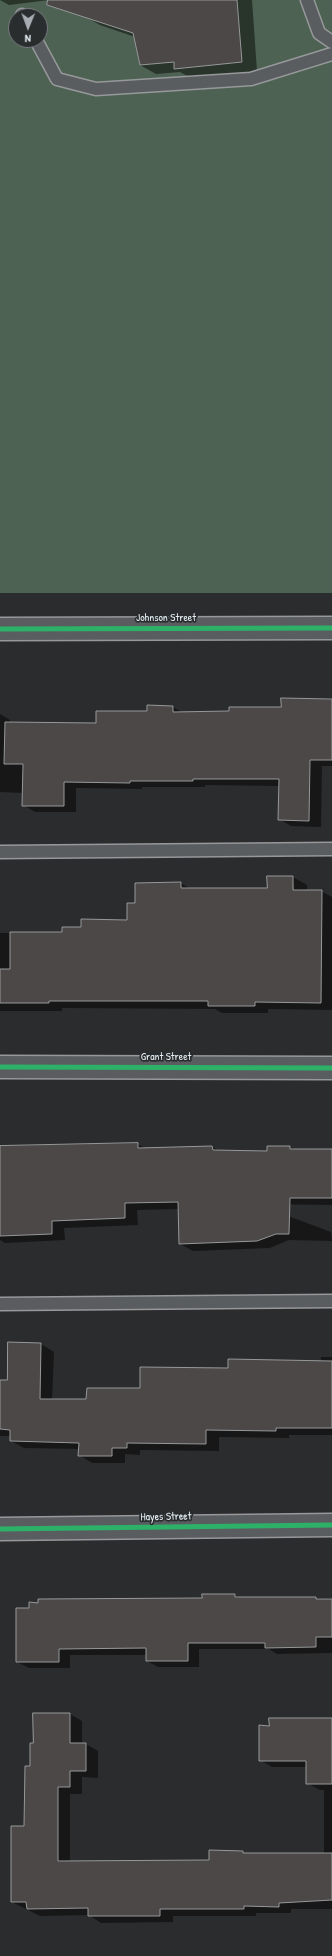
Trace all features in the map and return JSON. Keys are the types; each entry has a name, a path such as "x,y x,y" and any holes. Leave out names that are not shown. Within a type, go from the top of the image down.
{"street":[{"name":"Johnson Street","path":"0,629 332,628"},
{"name":"Grant Street","path":"0,1067 332,1068"},
{"name":"Hayes Street","path":"0,1529 332,1525"}],"lane":[{"path":"307,0 319,33 332,42"},
{"path":"40,48 56,79 96,89 251,79 332,54"},
{"path":"0,852 332,849"},
{"path":"0,1304 332,1301"}],"green space":[{"path":"0,0 332,0 332,593 0,593"}],"building":[{"path":"48,0 237,0 242,62 174,69 174,62 140,65 133,33 47,5"},
{"path":"281,698 332,699 332,760 310,760 309,821 278,820 279,779 193,779 193,781 130,781 130,783 64,782 64,806 22,806 23,764 4,764 5,722 96,723 96,711 147,711 147,705 173,706 173,712 229,711 229,707 281,707"},
{"path":"267,876 293,876 293,890 322,890 321,1003 255,1002 255,1006 208,1006 208,1001 49,1001 49,1003 0,1003 0,969 10,969 10,932 62,932 62,927 81,927 81,919 127,920 127,903 135,903 135,883 181,882 181,888 267,888"},
{"path":"138,1143 138,1148 212,1146 213,1150 267,1151 267,1146 290,1146 290,1149 332,1149 332,1198 290,1198 289,1234 276,1234 257,1241 179,1244 178,1202 125,1203 125,1218 52,1221 52,1234 0,1236 0,1146"},
{"path":"8,1342 41,1343 40,1399 86,1399 87,1388 140,1388 140,1367 228,1368 228,1359 332,1361 332,1428 276,1428 276,1431 206,1430 206,1444 127,1443 127,1448 112,1448 112,1456 78,1456 79,1443 10,1441 10,1430 0,1429 0,1380 7,1380"},
{"path":"202,1594 235,1594 235,1597 316,1597 316,1599 332,1599 332,1637 316,1637 316,1647 265,1648 265,1643 188,1643 188,1661 146,1661 146,1648 59,1649 59,1662 16,1662 16,1608 29,1608 29,1602 38,1603 38,1599 202,1598"},
{"path":"33,1713 70,1713 70,1743 86,1743 86,1771 70,1771 70,1787 58,1787 58,1861 209,1860 209,1850 243,1851 243,1853 332,1853 332,1900 279,1903 279,1907 244,1906 244,1909 160,1909 160,1916 88,1916 88,1908 27,1909 26,1902 11,1902 11,1826 24,1826 25,1766 30,1766 30,1743 33,1743"},
{"path":"269,1718 332,1718 332,1784 306,1784 306,1761 259,1761 259,1725 269,1726"}],"cycle path":[{"path":"0,629 332,628"},
{"path":"0,1067 332,1068"},
{"path":"0,1529 332,1525"}]}
